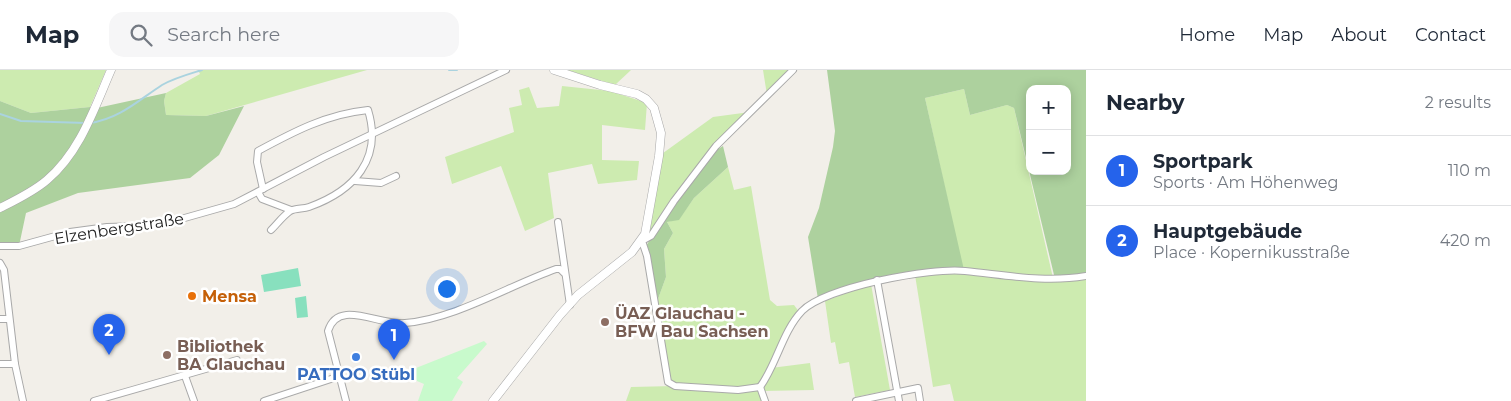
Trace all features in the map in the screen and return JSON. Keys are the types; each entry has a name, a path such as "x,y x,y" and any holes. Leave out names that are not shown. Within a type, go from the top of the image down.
{"street":[{"path":"0,208 47,180 65,161 91,118 111,70"},
{"name":"Elzenbergstraße","path":"0,246 19,246 70,232 107,227 143,226 181,219 234,204 374,133 506,70"},
{"path":"554,70 600,86 637,94 646,99 654,108 661,133 659,156 642,241 647,256 668,382 675,386 738,390 760,387"},
{"path":"493,401 570,305 621,262 642,241 651,236 674,201 714,150 793,70"},
{"path":"368,110 374,133 371,150 355,181 309,207 291,210 262,199 257,162 258,151 312,123 344,113 368,110"},
{"path":"355,181 381,183 396,176"},
{"path":"271,230 291,210"},
{"path":"558,222 570,305"},
{"path":"0,263 4,270 15,364 22,401"},
{"path":"346,401 329,337 330,324 342,314 350,313 361,318 405,324 461,309 556,269 560,269 564,273"},
{"path":"765,401 760,387 800,313 810,303 877,280 964,270 1020,279 1086,276"},
{"path":"877,280 899,401"},
{"path":"0,319 9,320"},
{"path":"94,401 237,360"},
{"path":"0,364 15,364"},
{"path":"185,376 194,401"},
{"path":"264,401 340,376"},
{"path":"856,401 918,388 920,401"}],"green space":[{"path":"0,70 106,70 90,107 31,113 0,101"},
{"path":"198,70 367,70 206,116 166,115 164,101 166,93 200,74"},
{"path":"567,70 631,70 615,85"},
{"path":"763,70 793,70 767,95"},
{"path":"827,70 1086,70 1086,276 1055,279 1030,175 1071,175 1071,85 1026,85 1026,158 1014,108 1007,105 970,115 964,89 925,98 964,270 877,280 818,299 808,237 819,208 835,131"},
{"path":"562,86 610,91 647,103 645,130 602,125 602,160 639,161 637,180 598,184 592,164 548,173 554,218 525,231 501,166 452,184 445,157 514,132 509,108 522,105 519,90 529,87 537,108 559,106"},
{"path":"964,89 970,115 1007,105 1014,108 1026,160 1026,175 1029,175 1053,278 1086,276 1086,401 954,401 950,384 933,387 915,275 963,270 925,98"},
{"path":"166,93 164,101 166,115 206,116 244,106 219,155 190,178 78,193 26,213 19,246 0,246 0,101 31,113 90,107 97,108"},
{"path":"750,112 723,141 651,236 645,233 659,156 713,117"},
{"path":"723,146 728,167 694,198 679,220 667,222 673,233 664,249 666,277 658,299 646,246 675,202 715,151"},
{"path":"728,167 734,190 751,186 770,300 777,306 794,305 800,313 771,368 810,363 814,390 763,391 765,401 626,401 631,387 674,386 668,382 655,307 666,277 664,249 673,233 667,222 679,219 694,198"},
{"path":"298,268 301,286 264,292 261,275"},
{"path":"871,284 890,390 855,397 849,362 839,364 835,342 831,343 825,301"},
{"path":"306,296 308,317 297,318 295,298"},
{"path":"484,341 487,344 457,378 463,382 452,401 418,401 424,384 417,381 413,375 416,368"}],"waterway":[{"path":"90,123 119,113 162,85 202,70"},
{"path":"449,70 457,70"},
{"path":"0,114 21,121 86,123"}],"place":[{"name":"Mensa","path":"192,296"},
{"name":"ÜAZ Glauchau - BFW Bau Sachsen","path":"605,322"},
{"name":"Hauptgebäude","path":"109,355"},
{"name":"Bibliothek BA Glauchau","path":"167,355"},
{"name":"PATTOO Stübl","path":"356,357"},
{"name":"Sportpark","path":"394,360"}]}
